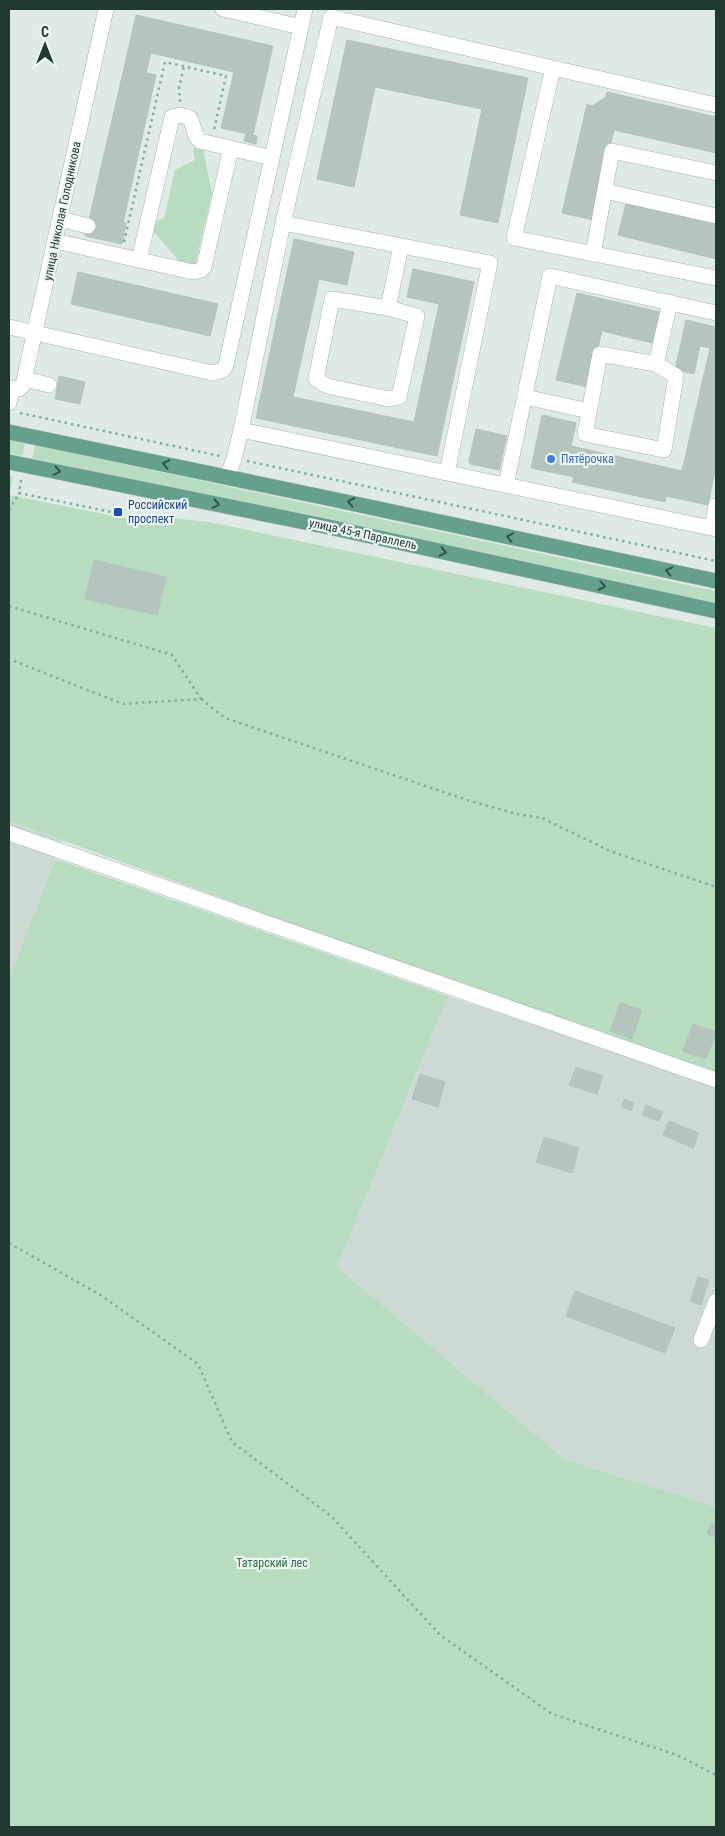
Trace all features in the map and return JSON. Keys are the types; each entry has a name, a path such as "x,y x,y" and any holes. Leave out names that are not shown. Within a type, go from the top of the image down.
{"main road":[{"path":"9,432 716,581"},
{"name":"улица 45-я Параллель","path":"9,462 324,526 716,611"}],"street":[{"name":"улица Николая Голодникова","path":"24,379 106,9"},
{"path":"223,9 301,27"},
{"path":"9,327 213,373 223,370 226,365 305,9"},
{"path":"227,477 234,459 241,430 284,223 330,17 716,105"},
{"path":"553,68 514,238 716,278"},
{"path":"138,260 170,120 175,115 192,120 197,138 200,141 272,158"},
{"path":"55,241 193,272 201,270 231,148"},
{"path":"593,254 612,151 716,173"},
{"path":"605,191 716,216"},
{"path":"60,219 88,226"},
{"path":"284,223 490,263 447,473"},
{"path":"388,308 401,246"},
{"path":"506,485 550,276 716,313"},
{"path":"332,299 388,308 417,316 399,397 389,399 327,386 316,379 332,299"},
{"path":"656,364 670,302"},
{"path":"600,354 656,364 676,376 664,450 585,434 600,354"},
{"path":"12,398 22,387 24,379 49,385"},
{"path":"525,397 589,411"},
{"path":"241,430 714,528 716,506"},
{"path":"9,833 716,1080"},
{"path":"701,1340 716,1301"}],"path":[{"path":"180,115 180,88 184,66"},
{"path":"12,398 234,459 716,561"},
{"path":"9,510 19,493"},
{"path":"9,606 172,654 201,699 225,718 467,800 517,814 542,818 610,851 716,887"},
{"path":"9,659 123,704 201,699"},
{"path":"9,1243 102,1296 198,1364 232,1442 331,1516 440,1636 552,1714 677,1755 716,1775"}],"shaded area":[{"path":"9,821 62,840 9,979"},
{"path":"448,996 716,1086 716,1507 564,1459 337,1267"}],"green space":[{"path":"193,148 203,150 212,193 195,266 181,263 153,231 155,221 164,218 175,170 195,160"},
{"path":"9,439 25,443 22,456 9,453"},
{"path":"35,445 716,591 716,604 32,458"},
{"path":"9,476 13,477 9,495"},
{"path":"9,495 138,521 143,515 209,522 716,628 716,1073 370,952 9,821"},
{"name":"Татарский лес","path":"55,859 448,996 337,1267 564,1459 716,1507 716,1827 9,1827 9,979"}],"building":[{"path":"136,15 273,46 253,135 221,128 234,72 151,53 146,73 124,68"},
{"path":"347,40 528,78 498,223 460,215 482,109 375,87 354,187 317,179"},
{"path":"124,68 156,75 123,223 90,215"},
{"path":"607,92 716,117 716,153 614,130 593,220 562,213 587,104 592,106 606,97"},
{"path":"246,134 257,136 256,144 244,141"},
{"path":"627,200 716,222 716,259 618,235"},
{"path":"90,215 126,223 122,244 85,236"},
{"path":"294,239 354,252 347,285 319,279 293,397 414,422 439,304 407,297 413,269 474,282 437,456 256,418"},
{"path":"78,272 218,304 210,336 71,304"},
{"path":"577,293 660,312 652,343 602,331 588,387 556,380"},
{"path":"686,320 716,327 716,466 708,505 666,496 665,502 572,482 574,477 531,468 542,415 576,423 571,446 682,471 710,348 700,346 694,374 675,370"},
{"path":"59,376 85,382 80,404 55,399"},
{"path":"476,429 507,436 499,470 470,464"},
{"path":"94,560 166,577 157,615 85,599"},
{"path":"620,1003 642,1010 632,1039 610,1031"},
{"path":"693,1024 716,1032 706,1059 683,1051"},
{"path":"576,1067 603,1076 597,1094 569,1085"},
{"path":"420,1074 445,1082 438,1107 412,1099"},
{"path":"625,1099 634,1103 631,1111 621,1106"},
{"path":"646,1105 663,1112 659,1121 642,1115"},
{"path":"669,1121 699,1133 693,1148 663,1135"},
{"path":"544,1137 579,1148 572,1173 536,1162"},
{"path":"698,1277 709,1280 701,1305 690,1301"},
{"path":"575,1291 675,1328 665,1353 566,1316"},
{"path":"711,1523 716,1525 716,1537 707,1534"}],"place":[{"name":"Пятёрочка","path":"551,459"},
{"name":"Российский проспект","path":"118,512"}]}
